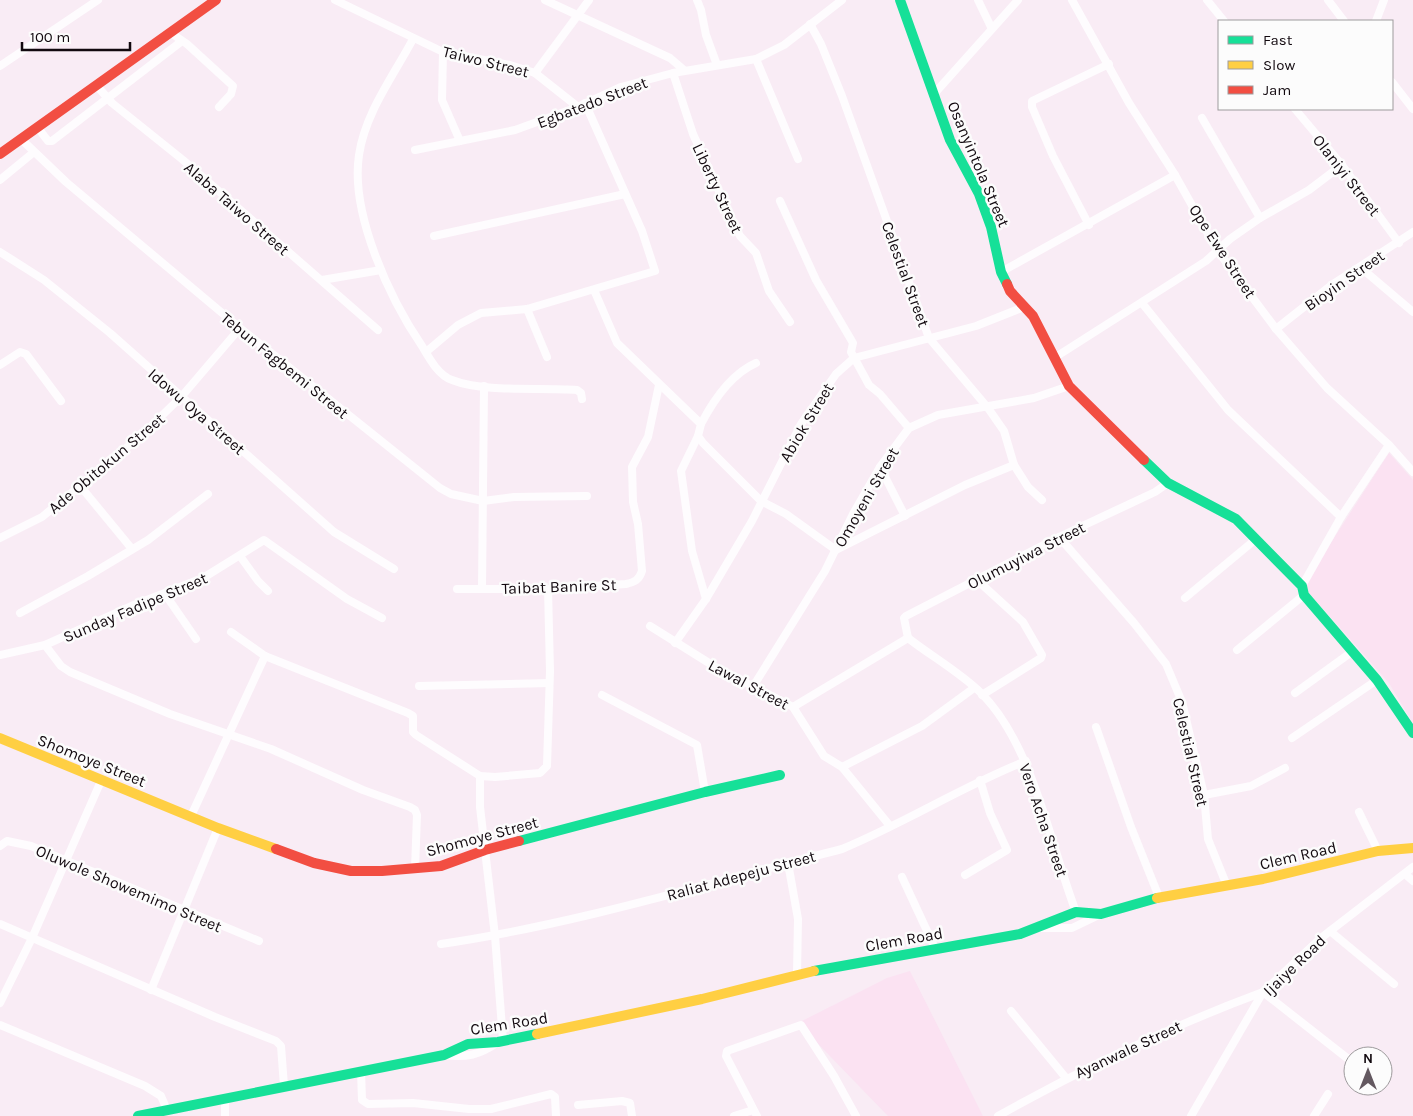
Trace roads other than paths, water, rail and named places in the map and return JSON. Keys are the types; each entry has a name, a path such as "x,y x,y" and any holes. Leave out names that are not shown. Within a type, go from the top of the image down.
{"street":[{"path":"0,66 98,0"},
{"path":"0,154 216,0"},
{"name":"Taiwo Street","path":"335,0 443,52 510,65 535,73 582,105"},
{"path":"545,0 670,58 684,70"},
{"path":"535,73 590,0"},
{"path":"697,0 706,35 717,65"},
{"name":"Osanyintola Street","path":"900,0 950,140 979,194 991,227 1002,272 1010,291 1033,316 1069,386 1168,483 1236,520 1256,539 1303,590 1377,680 1413,732"},
{"path":"978,0 991,28"},
{"path":"934,94 1018,0"},
{"name":"Ope Ewe Street","path":"1072,0 1129,103 1175,175 1218,250 1276,329 1327,388 1389,445 1413,472"},
{"path":"1207,0 1223,20"},
{"path":"1328,0 1343,20"},
{"path":"1376,20 1384,0"},
{"name":"Egbatedo Street","path":"414,150 515,130 582,105 621,87 684,70 756,59 784,45 836,1"},
{"name":"Celestial Street","path":"810,24 821,44 842,96 930,338 988,408 1004,431 1014,465 1028,487 1042,500"},
{"path":"171,33 233,86 231,94 219,108"},
{"path":"413,39 373,112 358,158 362,209 381,270 400,311 432,361 452,380 484,386 576,390 581,393 582,399"},
{"path":"38,128 48,141 52,141 182,41"},
{"path":"443,52 442,100 460,141"},
{"path":"756,59 798,159"},
{"path":"1089,225 1053,156 1032,108 1032,101 1109,64"},
{"name":"Liberty Street","path":"673,73 693,134 732,222 740,236 756,253 769,291 790,322"},
{"path":"1393,83 1413,109"},
{"name":"Alaba Taiwo Street","path":"97,86 108,99 183,160 378,330"},
{"path":"426,352 458,325 481,313 527,309 655,271 642,231 582,105"},
{"name":"Olaniyi Street","path":"1296,110 1342,165 1398,243"},
{"path":"1202,118 1260,218"},
{"name":"Tebun Fagbemi Street","path":"21,139 66,182 240,328 426,479 451,494 483,502 514,497 587,496"},
{"path":"0,180 34,152"},
{"path":"1054,358 1206,261 1260,218 1309,190 1342,165"},
{"path":"1002,272 1089,225 1175,175"},
{"path":"434,236 625,194"},
{"path":"780,201 816,280 853,343 851,352 869,385 880,394 909,428"},
{"name":"Bioyin Street","path":"1276,329 1333,284 1413,232"},
{"name":"Idowu Oya Street","path":"0,252 44,280 110,332 334,532 394,569"},
{"path":"1360,267 1413,312"},
{"path":"322,280 381,270"},
{"path":"594,290 617,343 701,424"},
{"path":"1142,303 1228,410 1341,517"},
{"name":"Abiok Street","path":"675,643 706,600 801,424 836,374 854,358 976,326 1024,307"},
{"path":"527,309 547,357"},
{"name":"Ade Obitokun Street","path":"0,538 42,516 81,487 142,435 182,396 240,328"},
{"path":"0,365 20,352 26,354 61,401"},
{"path":"706,600 692,551 681,471 698,436 701,424 726,387 756,363"},
{"name":"Taibat Banire St","path":"457,590 548,589 626,584 636,581 640,577 642,571 638,524 633,502 632,467 648,437 659,385"},
{"path":"482,589 484,386"},
{"name":"Omoyeni Street","path":"754,685 825,571 880,467 909,428 938,415 988,408 1034,398 1069,386"},
{"path":"698,436 761,501 786,514 836,550 964,485 1014,465"},
{"path":"1237,650 1303,590 1341,517 1389,445"},
{"path":"880,467 905,516"},
{"name":"Olumuyiwa Street","path":"908,638 904,618 1059,536 1155,492 1168,483"},
{"path":"81,487 132,549"},
{"path":"20,613 88,576 148,540 208,494"},
{"name":"Celestial Street","path":"1059,536 1134,623 1166,664 1182,702 1204,794 1208,839 1226,886"},
{"path":"1184,598 1256,539"},
{"name":"Sunday Fadipe Street","path":"0,655 45,645 134,605 203,578 240,556 261,540 268,540 347,600 382,618"},
{"path":"240,556 268,592"},
{"path":"976,580 1023,622 1042,655 1041,658 982,695"},
{"path":"231,632 265,656 408,713 413,716 413,732 416,735 480,776 522,776 540,773 545,770 549,683 548,589"},
{"path":"165,594 196,639"},
{"name":"Lawal Street","path":"650,626 717,668 794,706 824,756 842,767 890,826"},
{"path":"794,706 908,638"},
{"name":"Vero Acha Street","path":"908,638 974,688 993,706 1026,762 1076,912"},
{"path":"45,645 61,666 70,672 170,714 271,750 415,810 415,869"},
{"path":"1295,693 1353,651"},
{"path":"191,816 265,656"},
{"path":"1292,738 1377,680"},
{"path":"419,686 549,683"},
{"path":"842,767 922,726 974,688"},
{"path":"602,695 697,745 705,792"},
{"path":"1096,727 1131,827 1159,897"},
{"name":"Shomoye Street","path":"0,738 218,828 329,867 351,871 415,869 442,866 485,850 705,792 780,775"},
{"name":"Raliat Adepeju Street","path":"441,944 495,936 563,922 842,849 869,838 980,780 1026,762"},
{"path":"1204,794 1251,786 1285,768"},
{"path":"480,776 480,807 495,936 500,1042"},
{"path":"965,875 1007,850 990,814 980,780"},
{"path":"0,1003 32,938 101,781"},
{"path":"1359,812 1378,851"},
{"path":"151,990 218,828"},
{"name":"Oluwole Showemimo Street","path":"0,846 7,841 31,846 184,912 258,941"},
{"name":"Clem Road","path":"138,1116 361,1070 401,1064 444,1054 468,1044 500,1042 702,999 797,974 1020,934 1076,912 1101,914 1159,897 1226,886 1378,851 1413,848"},
{"path":"788,863 798,919 797,974"},
{"name":"Ijaiye Road","path":"1191,1116 1264,992 1330,931 1413,867"},
{"path":"1405,874 1413,881"},
{"path":"902,877 935,948"},
{"path":"1034,928 1072,928 1101,914"},
{"path":"0,924 279,1043 281,1046 284,1086"},
{"path":"1330,931 1394,984"},
{"path":"1264,992 1343,1056"},
{"name":"Ayanwale Street","path":"998,1116 1066,1078 1152,1037 1264,992"},
{"path":"1011,1011 1066,1078"},
{"path":"0,1025 145,1086 161,1096 168,1110"},
{"path":"734,1116 755,1113 726,1056 727,1051 801,1025 834,1076 856,1116"},
{"path":"361,1070 362,1100 368,1104 413,1103 469,1110 491,1109 552,1094 555,1097 556,1116"},
{"path":"1314,1116 1328,1094"},
{"path":"224,1099 225,1116"},
{"path":"578,1105 622,1101 630,1103 632,1116"}]}
